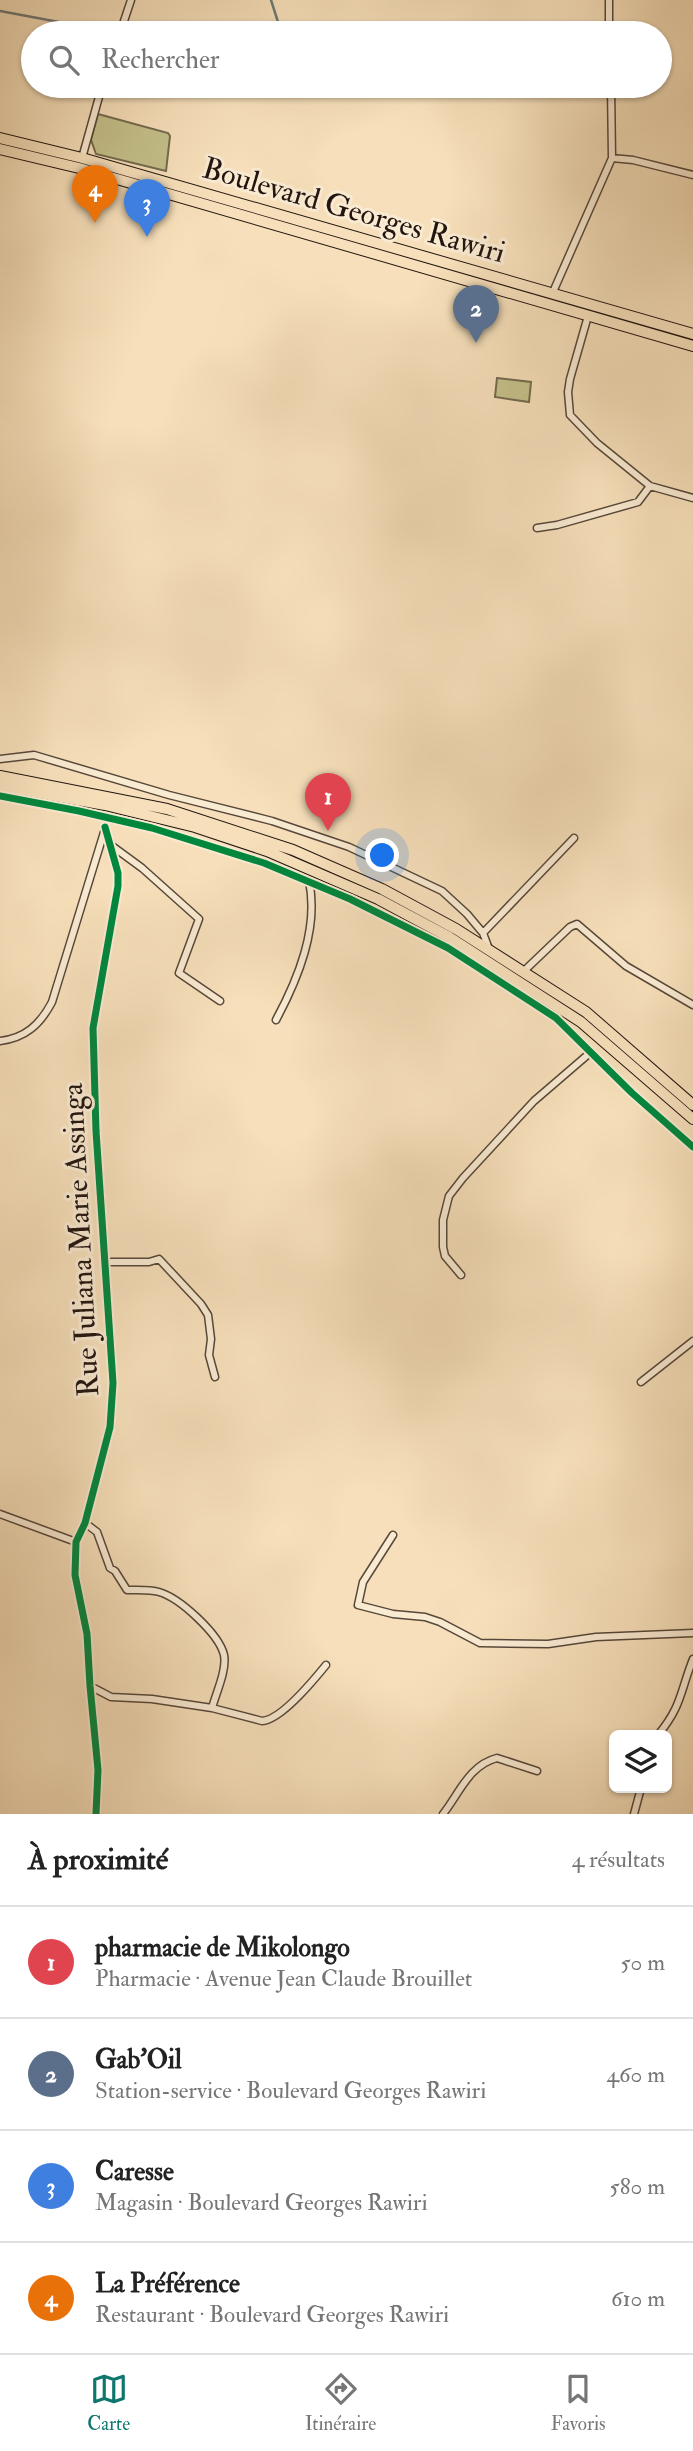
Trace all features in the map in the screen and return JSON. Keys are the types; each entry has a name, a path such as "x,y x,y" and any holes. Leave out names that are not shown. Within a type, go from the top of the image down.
{"main road":[{"name":"Boulevard Georges Rawiri","path":"0,138 82,158 693,334"},
{"name":"Boulevard Georges Rawiri","path":"0,149 79,168 693,346"},
{"path":"0,776 167,809 281,846 404,900 489,949 595,1018 693,1105"},
{"path":"0,786 106,805 195,827 278,856 378,899 449,937 585,1025 693,1119"}],"street":[{"path":"124,21 131,0"},
{"path":"609,0 610,21"},
{"path":"82,158 99,98"},
{"path":"553,292 612,158 611,98"},
{"path":"612,158 633,160 693,175"},
{"path":"588,316 570,379 570,415 597,443 650,486 693,498"},
{"path":"537,528 638,502 650,486"},
{"path":"0,759 34,755 311,833 367,855 442,891 483,933 489,949"},
{"path":"0,796 108,817 264,863 309,881 460,955 541,1007 693,1147"},
{"path":"0,1041 24,1036 52,1002 108,817"},
{"name":"Rue Juliana Marie Assinga","path":"96,1814 98,1769 87,1634 75,1575 76,1542 85,1523 113,1408 96,1131 93,1028 118,886 112,846 105,827"},
{"path":"483,933 574,838"},
{"path":"112,846 142,868 200,919 179,972 220,1001"},
{"path":"276,1020 295,982 308,935 313,911 309,881"},
{"path":"524,971 577,923 626,966 693,1005"},
{"path":"461,1275 445,1256 443,1247 443,1220 449,1196 521,1115 591,1052"},
{"path":"106,1262 149,1262 159,1259 201,1304 209,1322 209,1355 215,1377"},
{"path":"641,1382 693,1341"},
{"path":"0,1514 76,1542"},
{"path":"85,1523 97,1532 110,1568 115,1571 127,1590 159,1592 177,1601 195,1616 216,1640 225,1658 212,1708"},
{"path":"393,1535 363,1582 358,1605 393,1614 425,1617 480,1643 548,1644 596,1637 693,1633"},
{"path":"663,1730 670,1722 681,1700 693,1659"},
{"path":"90,1686 111,1697 152,1699 212,1708 269,1721 284,1711 326,1665"},
{"path":"443,1814 467,1777 492,1759 497,1758 537,1771"},
{"path":"634,1814 640,1793"}],"shaded area":[{"path":"98,114 168,133 170,136 166,171 96,154 91,140"},
{"path":"497,378 531,382 529,402 495,397"}],"waterway":[{"path":"271,0 278,21"},
{"path":"0,11 53,21"}],"cycle path":[{"path":"0,796 152,828 264,863 350,899 448,948 556,1018 632,1093 693,1147"},
{"path":"96,1814 98,1770 87,1634 75,1575 76,1542 85,1523 110,1427 113,1383 96,1131 93,1028 118,886 118,873 105,827"}],"place":[{"name":"La Préférence","path":"95,223"},
{"name":"Caresse","path":"147,237"},
{"name":"Gab'Oil","path":"476,343"},
{"name":"pharmacie de Mikolongo","path":"328,831"}]}
